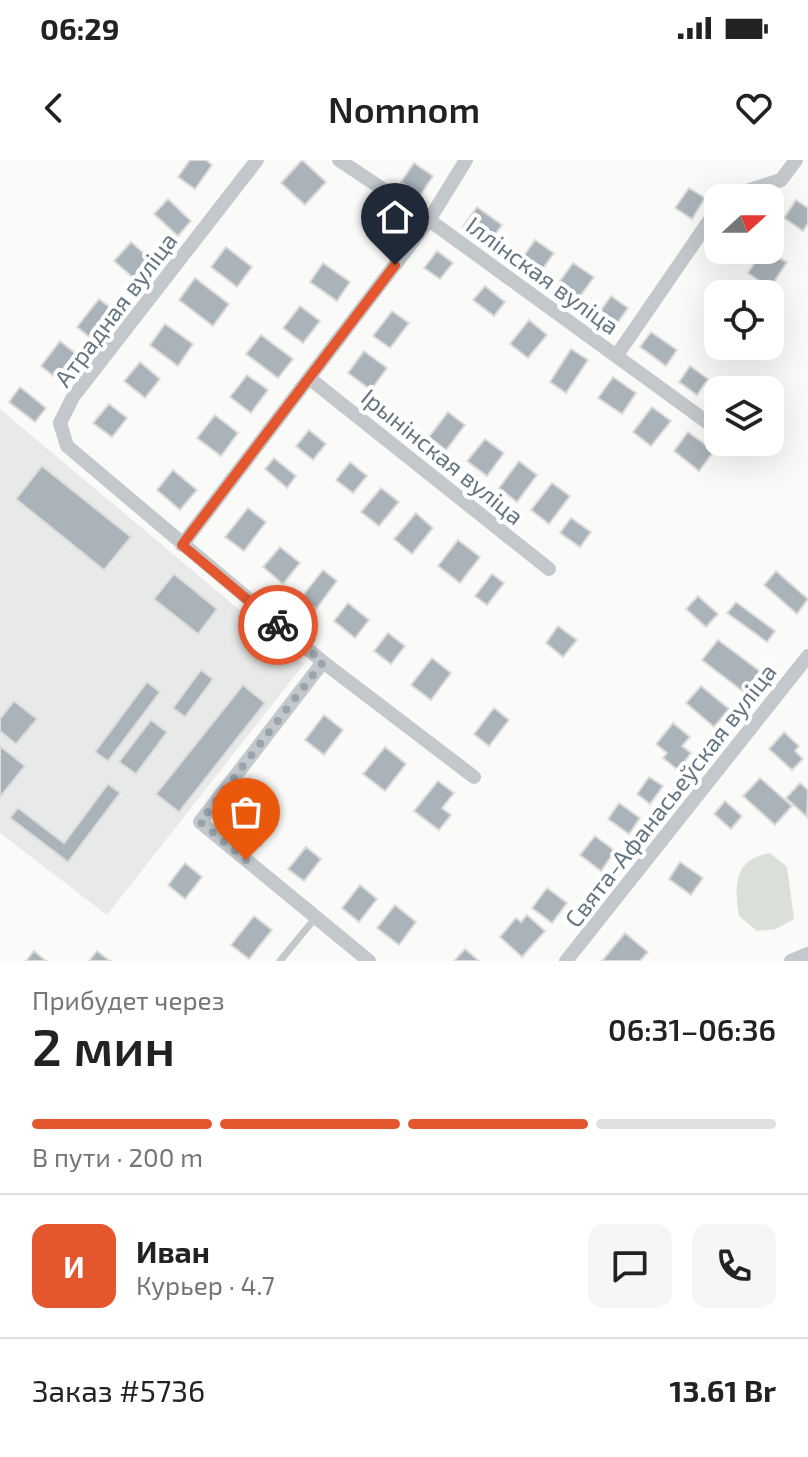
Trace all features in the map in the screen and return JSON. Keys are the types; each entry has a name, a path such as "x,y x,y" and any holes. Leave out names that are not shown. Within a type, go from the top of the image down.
{"street":[{"name":"Атрадная вуліца","path":"182,545 67,446 60,423 73,397 257,160"},
{"name":"Іллінская вуліца","path":"339,160 429,220 704,420"},
{"path":"466,160 429,220 182,545 323,662 474,777"},
{"path":"769,184 781,180 796,160"},
{"path":"617,355 704,228"},
{"name":"Ірынінская вуліца","path":"309,378 549,569"},
{"name":"Свята-Афанасьеўская вуліца","path":"566,961 808,656"},
{"path":"323,662 200,822 369,961"},
{"path":"791,961 808,954"}],"lane":[{"path":"280,961 316,917"}],"shaded area":[{"path":"0,409 304,664 107,915 0,833"},
{"path":"770,853 787,867 794,919 776,929 757,931 739,916 737,884 743,867 749,861"}],"building":[{"path":"190,160 206,160 212,165 195,189 178,177"},
{"path":"302,160 326,182 305,205 281,183"},
{"path":"414,163 433,176 420,196 401,182"},
{"path":"689,188 704,197 692,219 675,208"},
{"path":"168,199 191,221 178,236 154,214"},
{"path":"796,200 808,208 808,223 803,231 784,218"},
{"path":"380,203 403,221 386,243 362,225"},
{"path":"477,207 502,225 488,244 463,227"},
{"path":"535,240 554,253 537,277 518,264"},
{"path":"131,242 155,263 138,282 114,261"},
{"path":"226,247 252,267 237,287 211,267"},
{"path":"437,251 453,263 440,279 424,268"},
{"path":"787,262 775,280 758,280 748,273 754,264"},
{"path":"323,263 350,282 337,301 310,282"},
{"path":"573,263 594,277 576,302 555,288"},
{"path":"195,278 229,304 213,326 179,300"},
{"path":"485,286 505,302 494,316 473,300"},
{"path":"611,296 628,308 614,328 597,316"},
{"path":"99,299 116,312 93,340 77,327"},
{"path":"300,306 320,321 303,343 283,328"},
{"path":"392,311 409,323 390,348 373,336"},
{"path":"529,320 547,335 528,358 510,344"},
{"path":"165,324 193,344 178,366 150,345"},
{"path":"651,332 677,350 666,366 640,347"},
{"path":"261,335 293,359 278,378 246,354"},
{"path":"60,341 80,357 61,382 41,366"},
{"path":"571,349 588,360 566,393 550,382"},
{"path":"364,351 387,368 371,390 348,373"},
{"path":"140,362 160,379 145,398 124,381"},
{"path":"690,366 704,376 704,385 697,395 679,382"},
{"path":"247,375 268,390 251,413 230,397"},
{"path":"613,377 636,393 622,414 598,398"},
{"path":"20,387 46,408 35,422 9,402"},
{"path":"109,404 127,418 112,437 93,423"},
{"path":"652,407 671,421 651,446 633,432"},
{"path":"448,412 465,425 446,450 429,437"},
{"path":"215,415 238,433 221,456 197,438"},
{"path":"309,430 326,444 313,460 296,446"},
{"path":"688,432 704,444 704,456 710,456 699,471 674,451"},
{"path":"485,439 504,453 487,476 467,461"},
{"path":"274,458 296,476 287,488 265,469"},
{"path":"519,461 537,475 517,502 499,488"},
{"path":"350,462 367,476 353,493 336,480"},
{"path":"42,466 131,537 104,570 16,499"},
{"path":"173,470 197,490 180,510 157,490"},
{"path":"552,483 570,496 549,524 531,510"},
{"path":"381,488 399,502 379,526 361,512"},
{"path":"248,508 266,522 244,551 225,537"},
{"path":"416,513 433,528 412,554 394,539"},
{"path":"571,518 591,532 580,547 560,533"},
{"path":"458,540 480,557 460,583 438,566"},
{"path":"280,547 300,563 283,584 263,567"},
{"path":"323,570 337,581 316,609 301,598"},
{"path":"776,571 808,599 797,614 764,585"},
{"path":"174,574 217,609 198,634 154,599"},
{"path":"492,574 504,583 487,605 475,596"},
{"path":"698,596 718,614 706,627 686,609"},
{"path":"736,602 775,631 767,642 727,613"},
{"path":"348,603 369,620 355,638 334,621"},
{"path":"558,626 577,640 563,657 546,643"},
{"path":"388,633 405,646 391,664 374,651"},
{"path":"718,640 761,672 745,693 702,660"},
{"path":"432,658 451,673 431,700 411,685"},
{"path":"201,670 213,679 185,717 173,708"},
{"path":"147,682 160,692 108,761 95,752"},
{"path":"243,685 265,703 179,812 156,794"},
{"path":"701,686 729,709 714,727 686,703"},
{"path":"14,701 37,719 16,744 0,731 0,719"},
{"path":"494,708 509,720 489,746 474,734"},
{"path":"324,715 343,730 324,755 305,740"},
{"path":"151,720 167,732 136,774 119,762"},
{"path":"673,723 690,737 682,746 691,753 678,770 663,758 667,753 656,744"},
{"path":"784,732 799,746 795,751 803,759 792,770 769,749"},
{"path":"0,746 25,766 0,797"},
{"path":"385,747 406,764 385,791 363,774"},
{"path":"649,777 663,786 650,804 637,794"},
{"path":"760,778 792,806 775,825 743,796"},
{"path":"438,781 454,793 442,808 451,815 439,830 414,811"},
{"path":"800,783 808,790 807,817 786,798"},
{"path":"108,784 120,793 68,862 10,818 18,808 64,843"},
{"path":"725,801 742,816 731,829 714,814"},
{"path":"619,803 640,818 629,834 608,819"},
{"path":"260,811 277,825 260,846 243,833"},
{"path":"595,836 615,851 601,871 580,855"},
{"path":"306,847 321,859 304,881 288,869"},
{"path":"680,862 703,878 691,895 669,879"},
{"path":"185,863 202,877 185,899 168,885"},
{"path":"360,885 377,899 359,922 342,908"},
{"path":"547,888 567,903 552,923 532,908"},
{"path":"395,905 416,922 399,945 377,928"},
{"path":"527,915 545,931 522,957 500,937 516,918 521,922"},
{"path":"254,916 272,930 249,959 231,945"},
{"path":"625,933 648,952 640,961 602,961"},
{"path":"465,949 479,961 454,961"},
{"path":"34,951 46,961 26,961"},
{"path":"97,951 110,961 89,961"}],"way so far":[{"path":"246,860 200,822 323,662 278,625"}],"route":[{"path":"278,625 182,545 395,265"}]}
